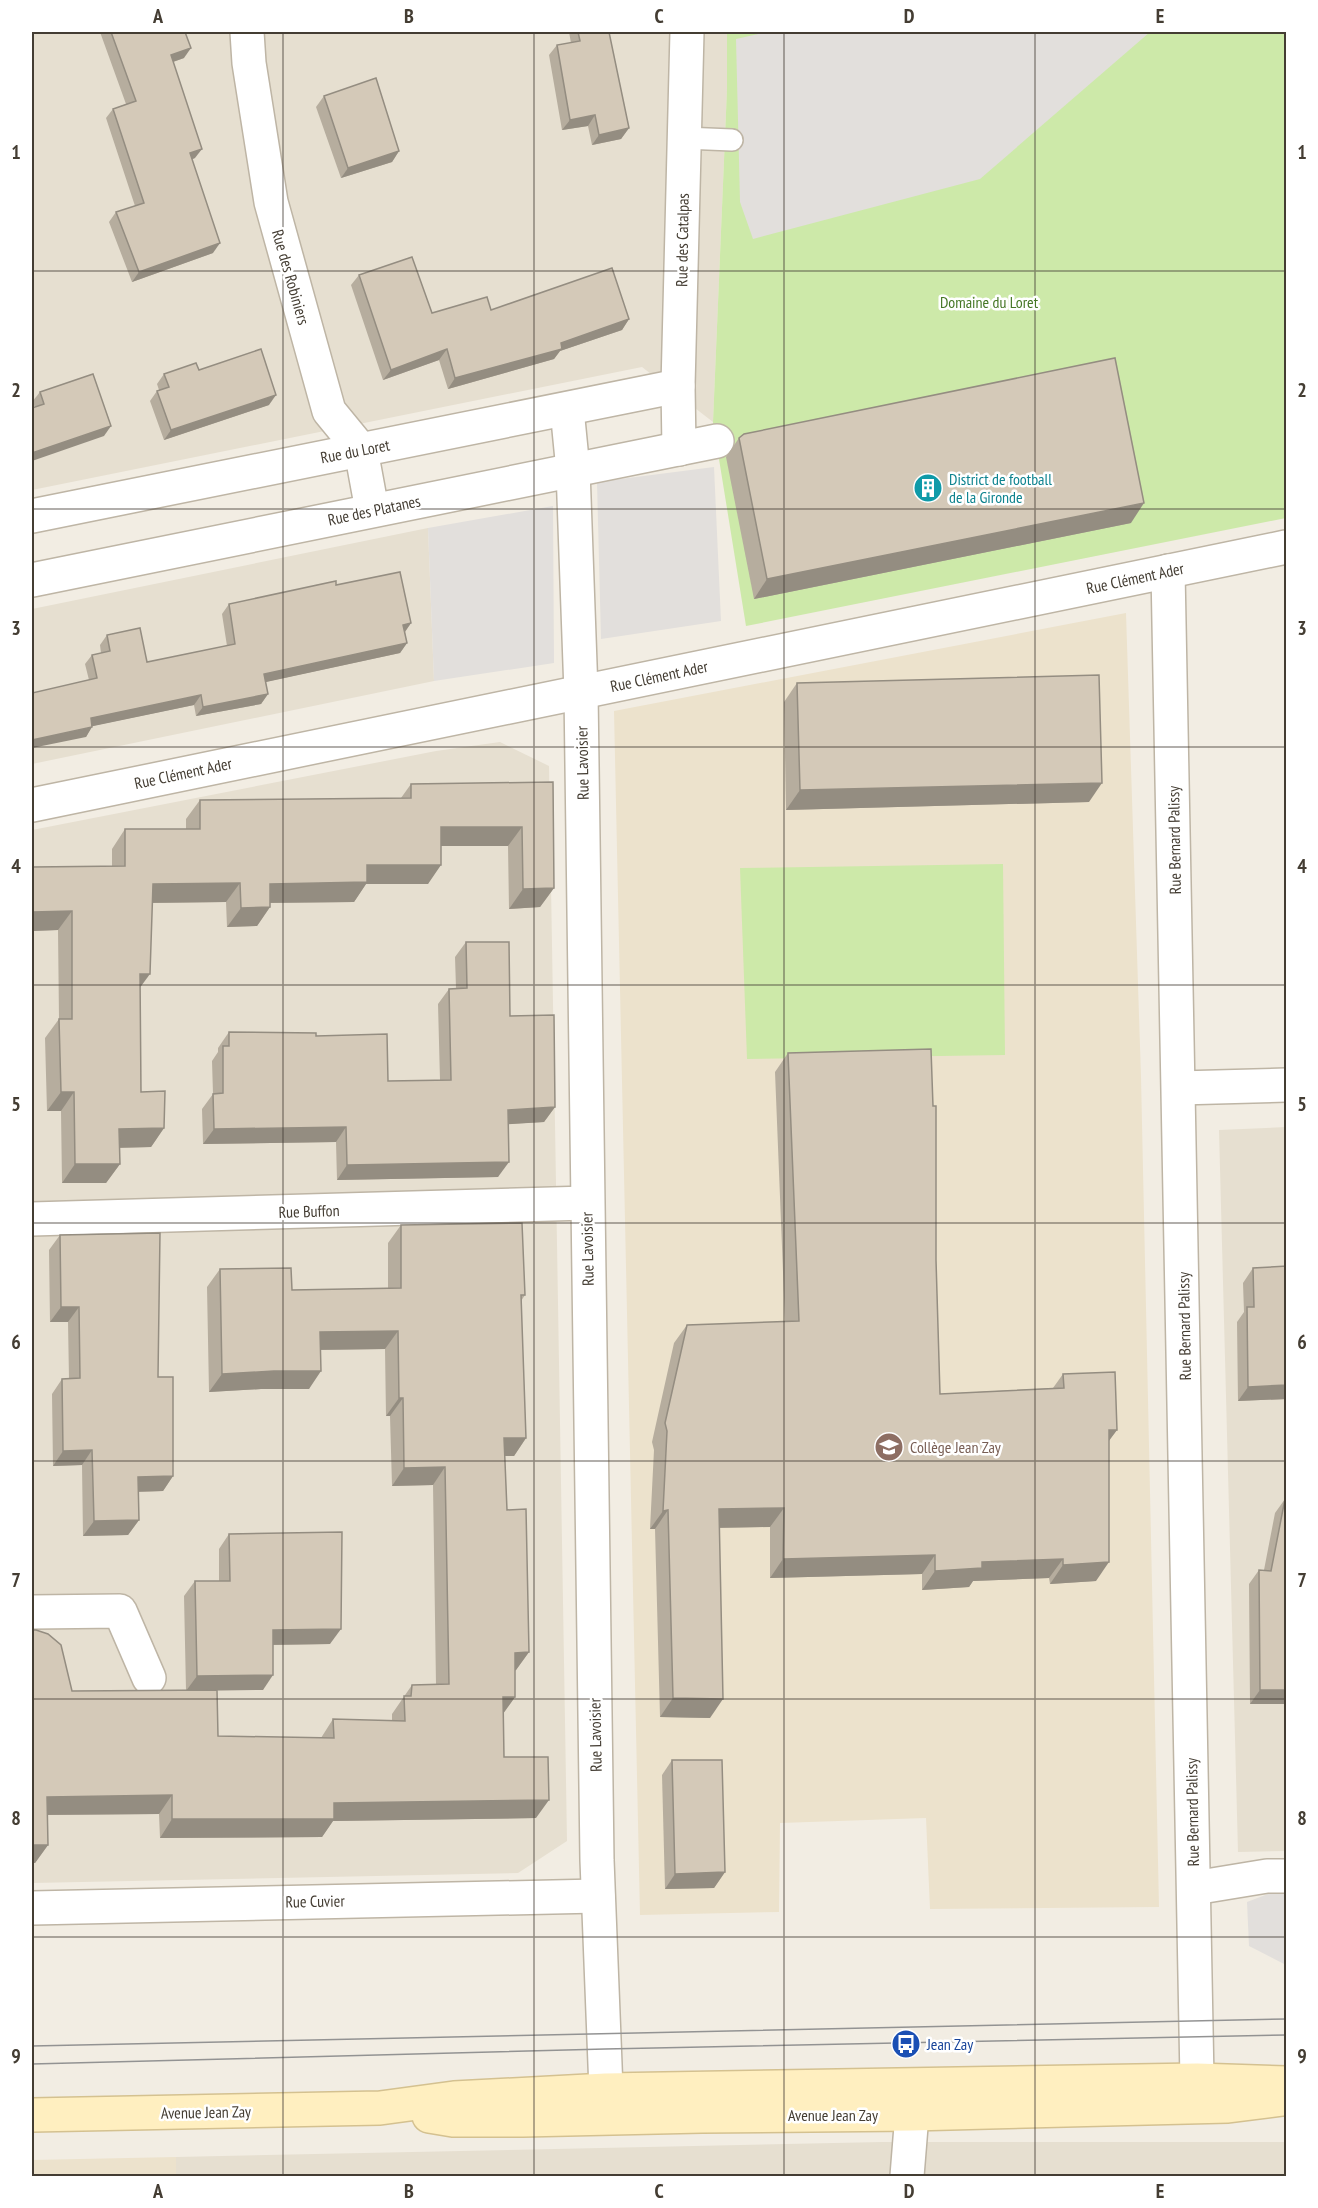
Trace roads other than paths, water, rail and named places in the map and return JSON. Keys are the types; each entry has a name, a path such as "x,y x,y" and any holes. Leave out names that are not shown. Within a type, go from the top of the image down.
{"street":[{"name":"Rue des Robiniers","path":"247,32 249,63 271,202 329,411 361,450 372,510"},
{"name":"Rue des Catalpas","path":"679,449 678,386 687,32"},
{"name":"Rue du Loret","path":"32,516 678,386"},
{"name":"Rue Lavoisier","path":"567,409 573,470 581,692 586,1203 598,1896 606,2090"},
{"name":"Rue des Platanes","path":"32,580 717,441"},
{"name":"Rue Clément Ader","path":"32,805 1287,547"},
{"name":"Rue Bernard Palissy","path":"1168,571 1197,2080"},
{"path":"1179,1088 1287,1085"},
{"name":"Rue Buffon","path":"32,1219 586,1203"},
{"path":"32,1612 120,1611 149,1678"},
{"path":"1194,1888 1267,1876 1287,1876"},
{"name":"Rue Cuvier","path":"32,1908 598,1896"},
{"name":"Avenue Jean Zay","path":"32,2115 380,2108 454,2098 606,2090 1197,2080 1287,2083"},
{"name":"Avenue Jean Zay","path":"380,2108 453,2120 912,2114 1228,2106 1287,2098"},
{"path":"907,2176 912,2114"}],"lane":[{"path":"684,138 732,140"}],"tram line":[{"path":"32,2046 1286,2019"},
{"path":"32,2064 1286,2035"}],"place":[{"name":"District de football de la Gironde","path":"928,488"},
{"name":"Collège Jean Zay","path":"889,1447"},
{"name":"Jean Zay","path":"906,2044"}],"park label":[{"name":"Domaine du Loret","path":"989,302"}]}
